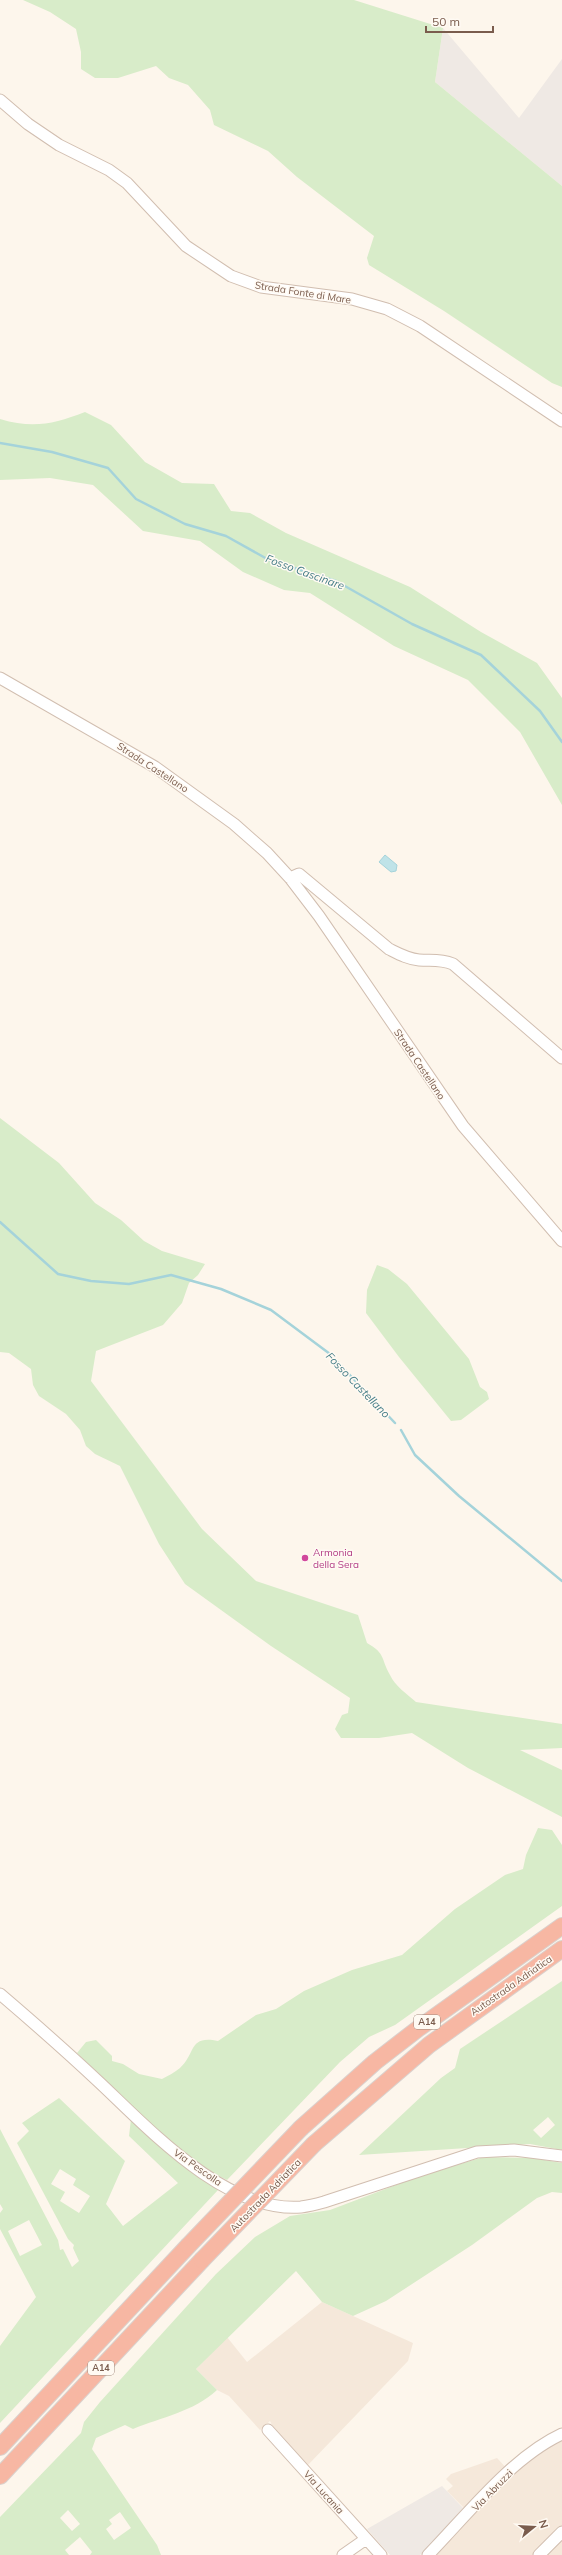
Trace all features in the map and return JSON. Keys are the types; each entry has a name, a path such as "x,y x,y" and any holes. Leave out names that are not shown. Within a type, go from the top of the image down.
{"highway":[{"name":"Autostrada Adriatica","path":"0,2447 188,2246 301,2128 375,2062 419,2028 562,1926"},
{"name":"Autostrada Adriatica","path":"0,2476 202,2260 314,2144 429,2045 562,1949"}],"street":[{"name":"Strada Fonte di Mare","path":"0,100 28,124 59,145 109,170 127,183 186,246 231,276 261,287 352,300 388,309 420,326 562,421"},
{"name":"Strada Castellano","path":"0,678 92,729 194,793 234,824 290,878 358,972 463,1126 562,1241"},
{"path":"290,878 299,874 389,949 406,957 419,960 440,959 453,964 562,1058"},
{"name":"Via Pescolla","path":"0,1995 58,2043 179,2156 222,2185 275,2205 300,2207 324,2202 477,2152 514,2150 562,2156"},
{"name":"Via Lucania","path":"268,2430 380,2555"},
{"name":"Via Abruzzi","path":"428,2555 522,2459 542,2444 562,2434"},
{"path":"539,2555 562,2532"},
{"path":"343,2555 366,2539"}],"shaded area":[{"path":"443,28 519,118 562,59 562,186 435,82"},
{"path":"322,2302 413,2343 408,2361 307,2466 274,2429 270,2421 260,2430 229,2396 217,2390 196,2369 227,2337 247,2362"},
{"path":"562,2434 562,2555 428,2555 469,2513 447,2491 453,2486 446,2479 451,2474 497,2458 509,2471"},
{"path":"442,2486 464,2509 420,2555 390,2555 367,2529"}],"green space":[{"path":"23,0 354,0 443,28 435,82 562,186 562,387 552,383 444,311 369,265 367,258 374,236 297,177 268,151 214,125 210,110 188,85 169,78 156,66 118,78 95,78 81,69 81,52 76,29 50,12"},
{"path":"85,412 111,425 145,462 182,483 214,484 231,511 250,513 286,533 410,587 481,632 537,663 562,698 562,805 520,732 468,680 394,646 310,593 284,590 243,572 200,541 143,531 93,485 50,478 0,480 0,419 23,424 43,424 63,420"},
{"path":"0,1118 59,1163 95,1203 121,1220 144,1241 162,1251 205,1264 198,1275 189,1283 182,1303 163,1325 96,1351 91,1381 202,1529 256,1581 358,1615 367,1643 380,1653 395,1683 416,1702 562,1724 562,1748 520,1750 562,1770 562,1817 468,1768 412,1733 379,1738 341,1738 335,1729 342,1715 348,1713 350,1698 271,1646 185,1584 159,1544 120,1466 95,1454 86,1446 80,1430 66,1414 39,1396 33,1385 31,1369 9,1353 0,1352"},
{"path":"377,1265 388,1269 407,1284 469,1359 480,1387 487,1392 489,1399 461,1420 451,1421 399,1357 366,1313 367,1290"},
{"path":"538,1828 552,1830 562,1845 562,1906 395,2025 369,2037 340,2062 227,2180 206,2169 166,2140 129,2106 77,2053 86,2042 96,2040 112,2056 112,2061 123,2064 139,2074 162,2079 180,2068 185,2063 197,2043 208,2040 218,2041 256,2015 276,2009 304,1991 352,1970 402,1955 455,1909 505,1875 523,1869 526,1855"},
{"path":"562,1981 562,2150 530,2144 359,2155 441,2078 455,2068 460,2049","holes":["548,2117 555,2125 541,2138 533,2130"]},
{"path":"59,2098 125,2161 106,2204 123,2226 178,2183 129,2136 131,2119 176,2160 218,2190 0,2423 0,2346 36,2297 0,2229 0,2213 3,2209 0,2204 0,2129 58,2240 60,2250 63,2249 72,2267 79,2261 73,2248 74,2245 68,2239 17,2143 29,2131 22,2123","holes":["60,2169 76,2179 73,2185 90,2196 79,2213 60,2201 65,2192 51,2184","29,2220 42,2245 20,2256 8,2231"]},
{"path":"484,2157 533,2158 562,2163 562,2193 552,2192 537,2198 472,2245 386,2301 353,2316 322,2302 296,2271 196,2369 217,2390 208,2398 188,2409 133,2429 125,2425 96,2438 92,2449 157,2545 161,2555 90,2555 92,2552 80,2537 65,2550 69,2555 0,2555 0,2517 81,2433 84,2422 100,2402 216,2274 255,2237 290,2216 330,2210 425,2174","holes":["68,2510 80,2524 72,2531 60,2518","120,2512 131,2528 114,2540 106,2529 112,2524 109,2520"]}],"water":[{"path":"385,855 397,865 396,871 391,872 379,862"}],"waterway":[{"name":"Fosso Cascinare","path":"0,443 52,452 108,468 136,499 185,524 226,536 269,560 336,581 412,624 481,655 540,711 562,742"},
{"name":"Fosso Castellano","path":"0,1222 58,1274 91,1281 129,1284 171,1275 221,1289 271,1310 330,1354 395,1423"},
{"name":"Fosso Castellano","path":"401,1430 415,1455 459,1496 562,1581"}],"place":[{"name":"Armonia della Sera","path":"305,1558"}]}
